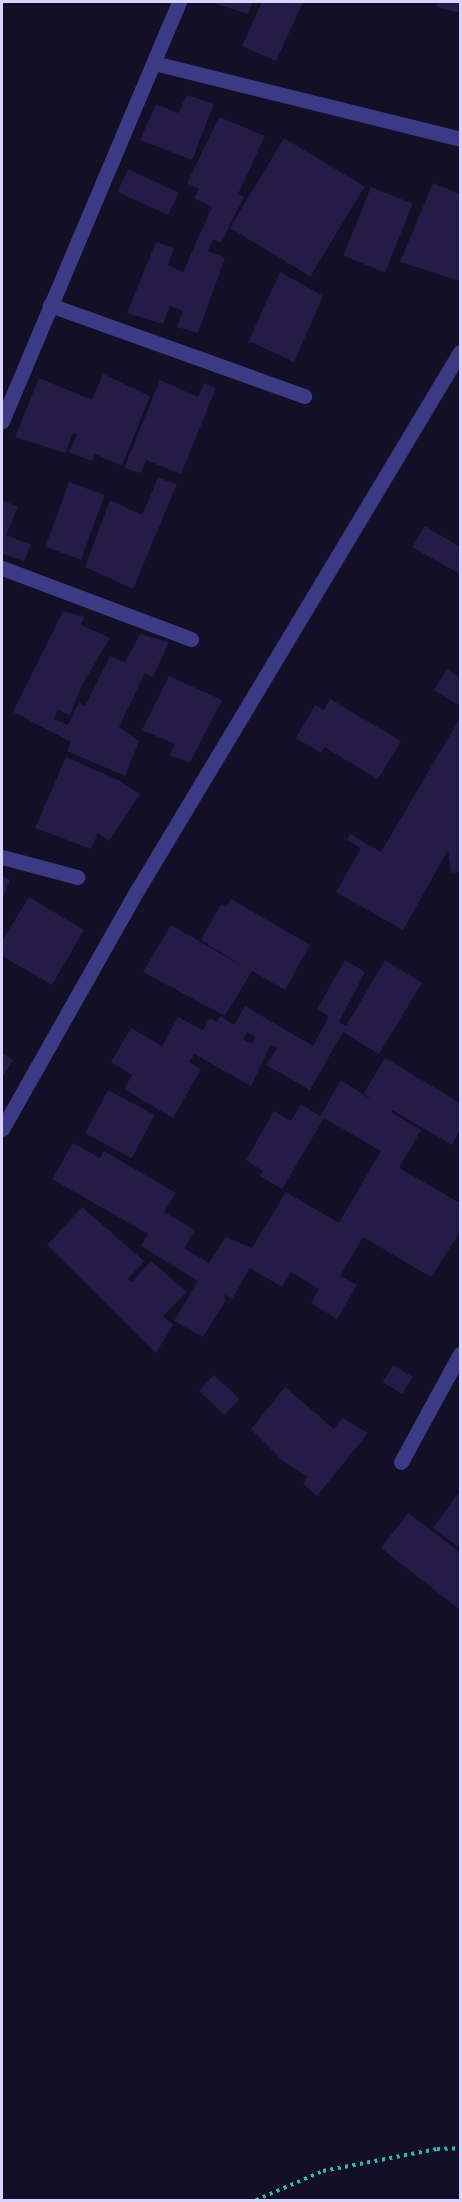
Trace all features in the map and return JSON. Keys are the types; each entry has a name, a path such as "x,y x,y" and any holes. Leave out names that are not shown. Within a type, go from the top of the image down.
{"street":[{"path":"2,421 179,2"},
{"path":"153,63 460,139"},
{"path":"50,305 304,396"},
{"path":"2,1129 138,889 460,351"},
{"path":"2,568 191,639"},
{"path":"2,857 77,877"},
{"path":"401,1462 460,1354"}],"path":[{"path":"256,2200 323,2171 437,2149 460,2148"}],"building":[{"path":"211,2 253,2 248,14"},
{"path":"262,2 303,2 276,61 242,46"},
{"path":"438,2 460,2 460,13 436,7"},
{"path":"187,95 214,104 192,160 140,140 156,104 178,113"},
{"path":"219,117 265,136 238,194 244,197 221,243 213,239 208,251 225,258 198,333 177,327 183,311 170,306 163,324 127,313 156,242 174,248 168,265 183,272 212,207 194,198 199,189 187,183"},
{"path":"284,138 365,186 310,276 230,228"},
{"path":"128,169 179,193 168,215 117,192"},
{"path":"433,183 460,194 460,281 400,262"},
{"path":"371,187 413,204 385,272 343,256"},
{"path":"280,272 323,296 294,362 251,342 247,345"},
{"path":"103,374 150,396 122,466 95,454 92,461 69,452 77,434 73,433 65,453 15,437 39,378 92,400"},
{"path":"160,380 198,397 204,383 216,388 181,474 146,460 141,473 124,468"},
{"path":"158,478 177,484 133,589 85,567 110,500 142,515"},
{"path":"69,482 105,495 81,560 45,547"},
{"path":"2,500 18,507 6,535 31,545 24,561 2,554"},
{"path":"425,526 460,547 460,574 412,547"},
{"path":"63,611 84,617 81,625 110,638 83,683 70,715 58,710 54,719 68,725 79,702 85,706 110,656 125,662 140,634 169,642 153,677 145,673 119,727 139,741 125,776 67,751 71,742 13,712"},
{"path":"447,669 460,678 460,706 434,690"},
{"path":"169,676 222,700 190,763 170,755 175,744 142,730"},
{"path":"330,699 401,741 378,779 324,747 321,753 296,738 315,705 324,710"},
{"path":"460,718 460,872 451,873 448,850 403,930 336,892 361,848 347,840 350,834 381,852"},
{"path":"66,757 120,781 140,794 109,841 98,833 91,849 35,828"},
{"path":"2,876 10,880 2,899"},
{"path":"29,897 84,930 52,985 2,956 2,941"},
{"path":"231,899 310,945 285,990 252,971 225,1016 143,972 171,925 242,966 201,940 221,904 226,907"},
{"path":"345,960 365,972 339,1022 346,1026 385,960 422,983 379,1054 343,1032 310,1090 266,1065 277,1048 271,1045 251,1086 194,1054 189,1062 201,1069 173,1118 124,1089 132,1075 111,1062 131,1028 162,1046 178,1017 203,1030 210,1018 217,1022 220,1016 234,1025 245,1006 313,1046 329,1016 317,1009","holes":["247,1032 255,1037 252,1044 243,1039"]},
{"path":"2,1053 13,1060 2,1078"},
{"path":"385,1058 460,1103 460,1130 452,1145 392,1110 391,1112 421,1130 399,1168 460,1203 460,1232 431,1277 363,1237 340,1276 357,1285 337,1319 311,1303 319,1289 291,1272 282,1287 250,1268 232,1299 223,1294 226,1300 203,1337 174,1321 198,1281 141,1246 148,1234 52,1179 73,1143 100,1158 104,1151 176,1193 164,1212 195,1230 184,1248 209,1263 226,1237 252,1248 286,1192 339,1223 381,1151 324,1118 282,1189 260,1176 263,1171 246,1160 274,1111 291,1121 301,1104 320,1116 341,1080 372,1100 364,1093"},
{"path":"108,1090 155,1115 132,1158 85,1133"},
{"path":"82,1207 144,1261 128,1279 132,1282 151,1261 187,1292 163,1316 173,1325 156,1353 47,1245"},
{"path":"393,1365 413,1377 402,1394 383,1382"},
{"path":"214,1375 240,1399 225,1415 199,1391"},
{"path":"285,1387 334,1429 342,1418 368,1433 317,1496 303,1484 308,1477 283,1461 251,1429"},
{"path":"460,1491 460,1548 433,1528"},
{"path":"408,1513 460,1552 460,1610 381,1548"}]}
